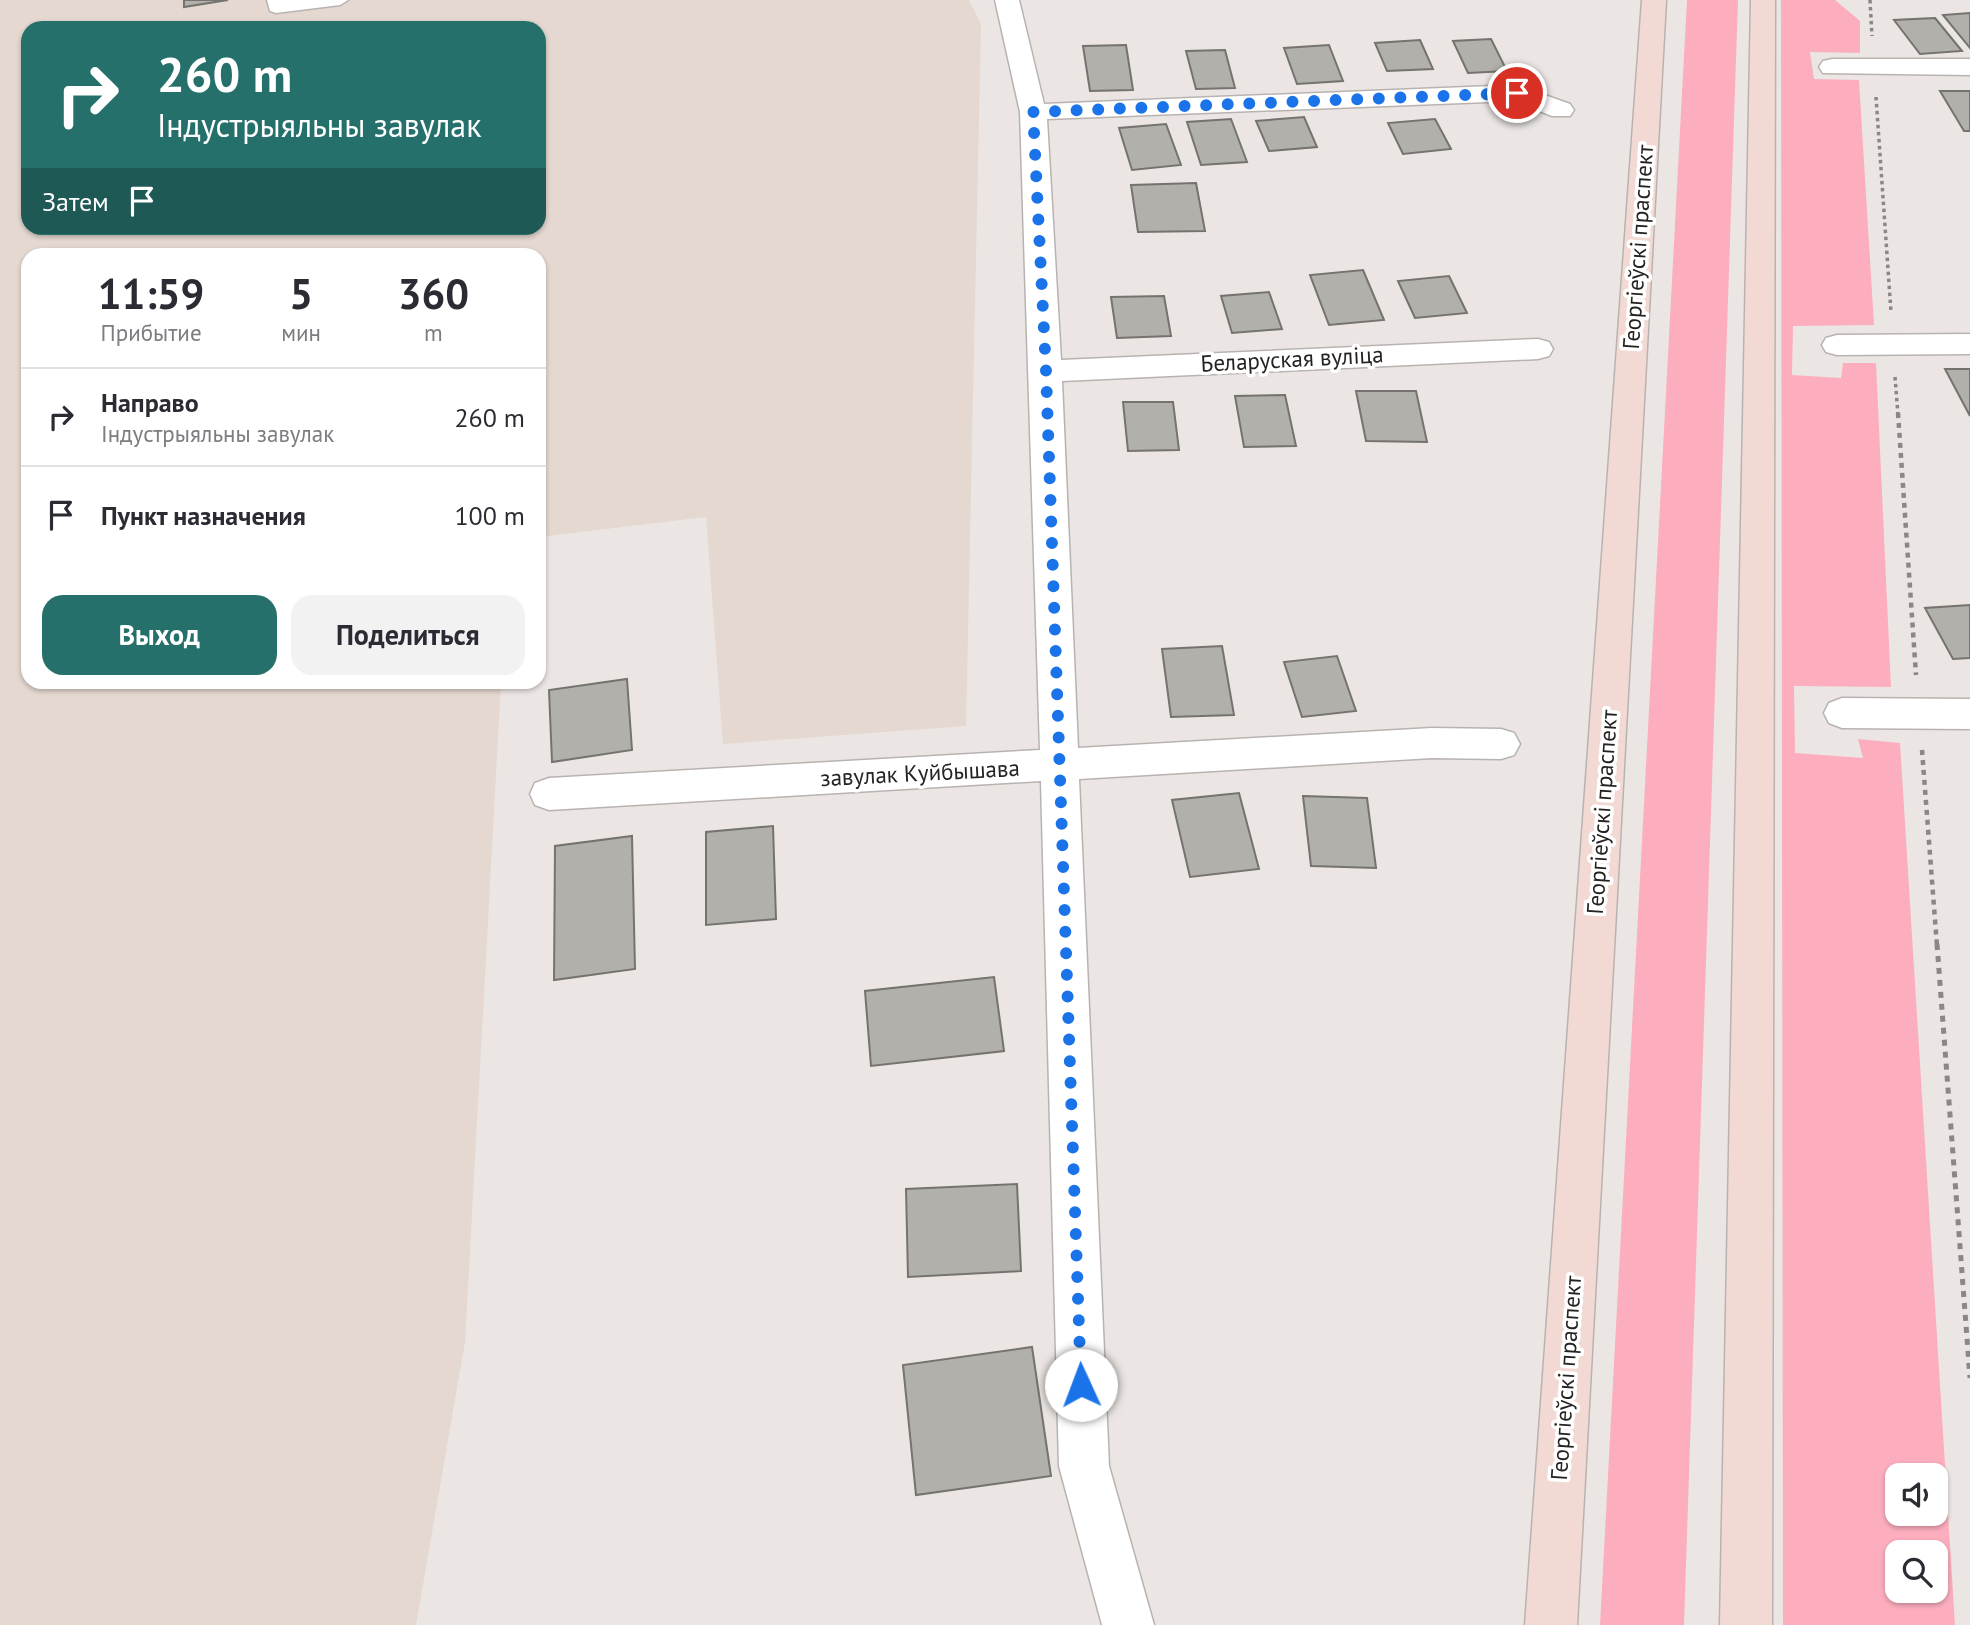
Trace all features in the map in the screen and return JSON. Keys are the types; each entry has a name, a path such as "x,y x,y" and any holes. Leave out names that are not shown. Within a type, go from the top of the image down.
{"main road":[{"name":"Георгіеўскі праспект","path":"1551,1625 1654,0"},
{"path":"1746,1625 1763,0"}],"street":[{"path":"1007,0 1033,112 1046,371 1084,1466 1128,1625"},
{"path":"1832,67 1970,67"},
{"path":"1033,112 1517,93 1561,110"},
{"path":"1837,345 1970,344"},
{"name":"Беларуская вуліца","path":"1046,371 1538,348"},
{"path":"1842,713 1970,714"},
{"name":"завулак Куйбышава","path":"549,794 1433,743 1501,744"}],"lane":[{"path":"275,0 276,8 340,0"}],"shaded area":[{"path":"0,0 969,0 981,24 966,726 723,744 706,517 546,536 546,248 21,248 21,689 501,689 465,1342 416,1625 0,1625"},
{"path":"1687,0 1738,0 1684,1625 1600,1625"},
{"path":"1781,0 1835,0 1860,21 1860,53 1810,52 1814,79 1859,80 1874,325 1793,326 1792,375 1841,378 1843,363 1876,363 1891,687 1794,686 1795,753 1863,758 1858,739 1900,743 1945,1463 1885,1463 1885,1526 1948,1526 1948,1513 1955,1625 1783,1625"}],"building":[{"path":"184,0 228,0 184,7"},
{"path":"1970,13 1970,48 1943,15"},
{"path":"1935,18 1962,51 1920,54 1894,20"},
{"path":"1491,39 1507,71 1468,73 1453,41"},
{"path":"1420,40 1433,69 1387,71 1375,43"},
{"path":"1126,45 1133,90 1090,91 1083,46"},
{"path":"1329,45 1343,81 1297,84 1284,48"},
{"path":"1225,50 1235,88 1196,89 1186,51"},
{"path":"1940,91 1970,91 1970,131 1964,131"},
{"path":"1304,117 1317,147 1269,151 1256,121"},
{"path":"1231,119 1247,162 1201,165 1187,122"},
{"path":"1435,119 1451,149 1403,154 1388,123"},
{"path":"1166,124 1181,165 1132,170 1119,128"},
{"path":"1196,183 1205,231 1138,232 1131,185"},
{"path":"1363,270 1384,320 1329,325 1310,275"},
{"path":"1449,276 1467,313 1415,318 1398,281"},
{"path":"1269,292 1282,329 1232,333 1221,296"},
{"path":"1164,296 1171,336 1117,338 1111,297"},
{"path":"1945,369 1970,369 1970,416"},
{"path":"1356,391 1416,391 1427,442 1366,441"},
{"path":"1285,395 1296,446 1244,447 1235,396"},
{"path":"1123,402 1173,402 1179,450 1128,451"},
{"path":"1970,605 1970,658 1953,659 1925,608"},
{"path":"1222,646 1234,715 1171,717 1162,649"},
{"path":"1337,656 1356,711 1302,717 1284,662"},
{"path":"627,679 632,750 552,762 549,690"},
{"path":"1239,793 1259,869 1190,877 1172,800"},
{"path":"1303,796 1367,798 1376,868 1311,866"},
{"path":"773,826 776,919 706,925 706,832"},
{"path":"632,836 635,969 554,980 555,846"},
{"path":"994,977 1004,1051 871,1066 865,991"},
{"path":"1017,1184 1021,1271 908,1277 906,1189"},
{"path":"1032,1347 1051,1476 916,1495 903,1365"}],"route":[{"path":"1081,1385 1046,371 1033,112 1517,93"}]}
